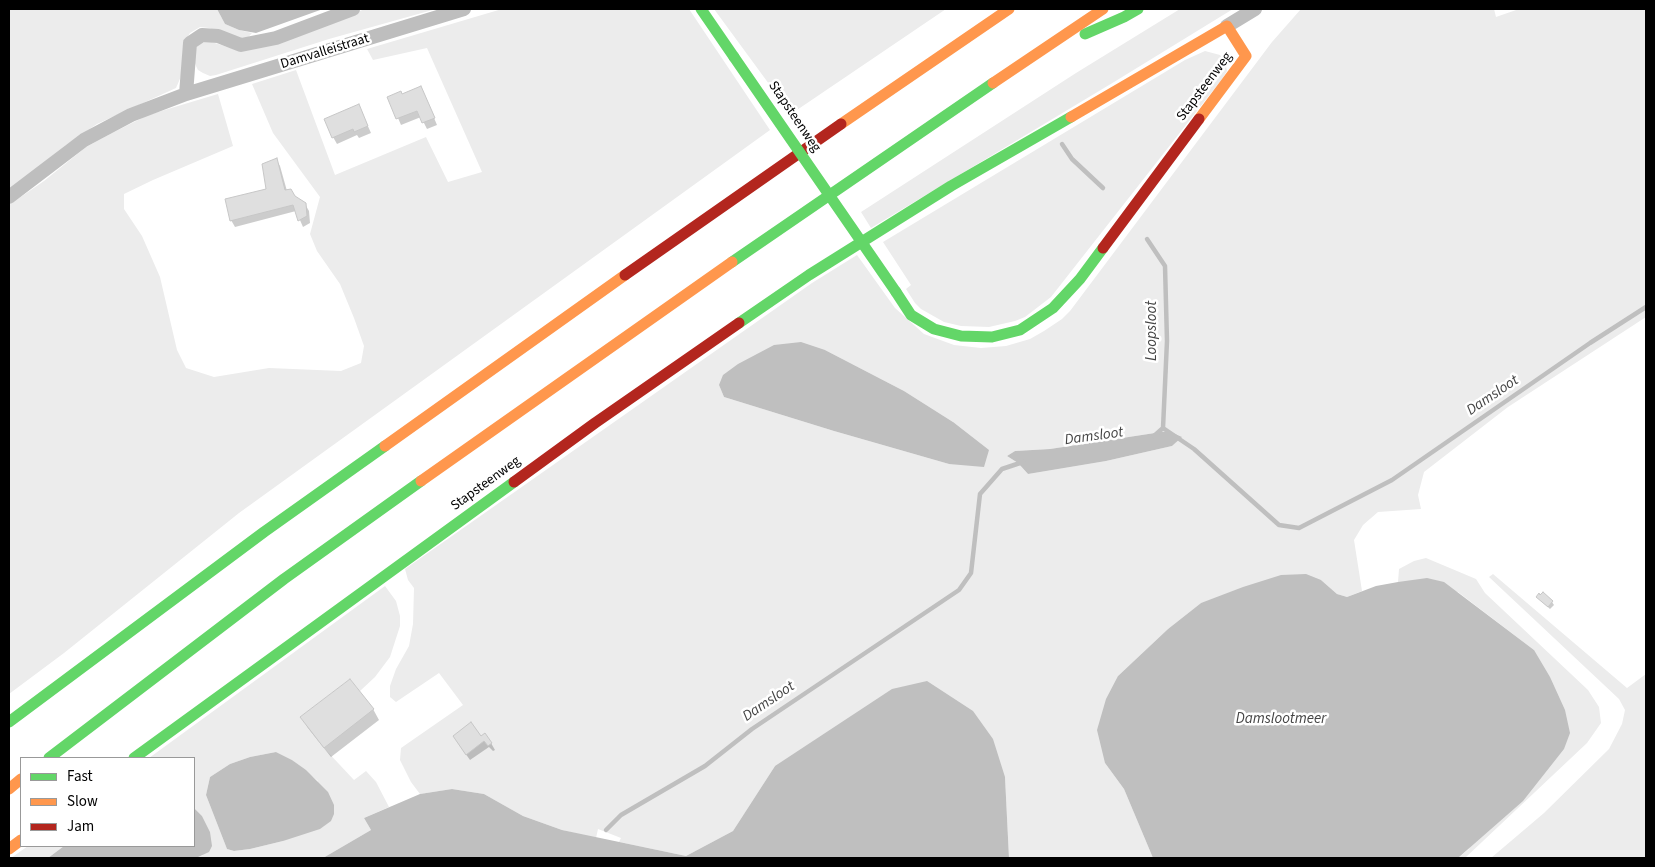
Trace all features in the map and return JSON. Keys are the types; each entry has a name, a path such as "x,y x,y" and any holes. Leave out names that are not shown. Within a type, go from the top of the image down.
{"main road":[{"name":"Stapsteenweg","path":"135,757 594,423 809,275 950,186 1227,26 1246,56 1080,279 1053,308 1020,330 992,337 961,336 934,329 911,315 896,292 734,57 701,9"},
{"path":"975,30 995,9"},
{"path":"9,722 264,532 764,176 975,30 1009,9"},
{"path":"50,757 284,579 702,283 1021,63 1103,9"},
{"path":"1021,63 1138,9"},
{"path":"9,789 20,780"},
{"path":"9,849 20,841"}],"street":[{"name":"Damvalleistraat","path":"186,94 190,43 202,35 218,36 241,45 276,38 353,9"},
{"name":"Damvalleistraat","path":"9,197 84,140 131,115 186,94 464,9"},
{"path":"1227,26 1254,9"}],"shaded area":[{"path":"9,9 217,9 225,24 252,33 245,41 209,28 200,27 190,33 183,44 182,74 176,88 97,124 66,145 9,190"},
{"path":"365,9 436,9 329,39 216,75 210,76 198,70 194,60 195,45 208,41 228,47 291,37"},
{"path":"502,9 689,9 770,130 239,513 64,653 9,694 9,205 44,181 86,147 116,131 148,115 218,94 233,146 124,194 124,209 142,236 160,277 177,350 186,368 214,377 269,368 341,371 361,363 364,346 340,284 317,251 310,234 320,197 273,133 252,84 296,70 335,175 426,137 448,182 482,172 427,48 373,60 367,49"},
{"path":"714,9 946,9 791,114"},
{"path":"1180,9 1233,9 871,228 861,212 1076,73"},
{"path":"1301,9 1494,9 1496,17 1519,9 1646,9 1646,317 1508,407 1424,472 1418,495 1421,509 1378,512 1363,525 1354,540 1362,591 1347,597 1337,594 1321,580 1201,603 1168,629 1118,676 1105,763 1124,789 1153,858 1009,858 1005,777 775,766 733,831 686,856 619,842 621,838 598,829 596,838 562,830 523,816 484,794 452,789 420,794 411,782 400,760 401,748 463,705 439,673 396,702 390,697 390,686 396,669 409,646 413,624 414,588 408,580 405,569 812,283 857,255 895,308 924,334 954,345 981,348 1006,346 1030,339 1044,331 1070,311 1272,42","holes":["825,350 904,391 953,422 949,464 724,397 719,385","1168,431 1181,437 1172,446 1106,461 1028,474 1018,463 1007,456 1015,451 1050,449"]},
{"path":"1205,51 1220,55 1225,61 1227,71 1222,79 1051,297 1025,317 989,327 961,326 944,322 921,309 915,303 906,289 911,285 883,242 1185,60"},
{"path":"1426,558 1476,579 1485,593 1588,690 1599,707 1601,723 1587,743 1465,858 1458,858 1469,849 1534,650 1458,592 1398,582 1399,569 1414,561"},
{"path":"1493,574 1627,688 1646,674 1646,858 1491,858 1544,813 1609,749 1622,724 1625,710 1619,699 1489,577"},
{"path":"385,586 396,601 400,616 400,626 390,657 375,677 360,691 350,679 300,717 324,748 354,780 366,771 376,782 389,807 364,818 371,830 323,858 196,858 203,855 210,832 202,816 195,809 195,757 150,757","holes":["276,752 292,760 318,781 283,841 250,849 234,851 227,849 206,795 210,777 230,764 250,757"]},
{"path":"27,847 63,847 48,858 11,858"}],"water":[{"path":"217,9 323,9 256,33 239,30 225,24"},
{"path":"801,342 825,350 904,391 953,422 989,450 984,467 949,464 724,397 719,385 723,375 738,364 774,345"},
{"path":"1168,431 1182,437 1172,446 1106,461 1028,474 1018,463 1007,456 1015,451 1050,449"},
{"name":"Damslootmeer","path":"1306,574 1321,580 1337,594 1347,597 1376,586 1398,582 1427,578 1444,582 1534,650 1550,677 1565,710 1570,733 1564,749 1523,801 1458,858 1153,858 1124,789 1105,763 1097,730 1106,699 1118,676 1168,629 1201,603 1281,575"},
{"path":"927,681 973,711 993,739 1005,777 1009,858 323,858 371,830 364,818 420,794 452,789 484,794 523,816 562,830 686,856 733,831 775,766 892,689"},
{"path":"276,752 306,770 328,792 334,805 334,814 331,821 320,829 283,841 250,849 234,851 227,849 206,795 210,777 230,764 250,757"},
{"path":"195,809 202,816 210,832 212,846 209,852 196,858 48,858 63,847 195,847"}],"building":[{"path":"421,86 435,118 422,123 417,111 396,119 387,97 401,91 402,94"},
{"path":"359,104 368,126 354,132 353,129 332,138 324,119"},
{"path":"277,158 285,190 291,189 295,196 306,203 307,216 298,221 293,205 230,221 225,199 266,189 262,164"},
{"path":"1543,592 1553,601 1548,607 1536,597 1539,593 1540,595"},
{"path":"350,679 374,709 324,748 300,717"},
{"path":"471,722 481,736 485,733 492,743 488,746 484,741 466,755 453,736"}],"waterway":[{"name":"Loopsloot","path":"1062,144 1072,159 1103,188"},
{"name":"Loopsloot","path":"1147,239 1165,266 1167,341 1163,428"},
{"name":"Damsloot","path":"1154,436 1163,428 1194,449 1279,525 1299,528 1392,480 1590,343 1646,307"},
{"name":"Damsloot","path":"606,830 621,815 705,766 752,729 959,590 971,573 980,494 1002,469 1023,462"}],"traffic: fast":[{"path":"701,9 734,57"},
{"path":"1085,34 1138,9"},
{"path":"734,57 896,292"},
{"path":"732,262 993,83"},
{"path":"739,323 809,275 951,186 1071,117"},
{"path":"896,292 911,315 934,329 961,336 992,337 1020,330 1053,308 1080,279 1103,248"},
{"path":"9,722 264,532 385,446"},
{"path":"50,757 284,579 421,481"},
{"path":"135,757 514,482"}],"traffic: slow":[{"path":"841,124 1009,9"},
{"path":"993,83 1103,9"},
{"path":"1071,117 1227,26 1246,56 1199,119"},
{"path":"421,481 732,262"},
{"path":"385,446 625,275"},
{"path":"9,789 20,780"},
{"path":"9,849 20,841"}],"traffic: jam":[{"path":"1103,248 1199,119"},
{"path":"625,275 841,124"},
{"path":"514,482 739,323"}]}
